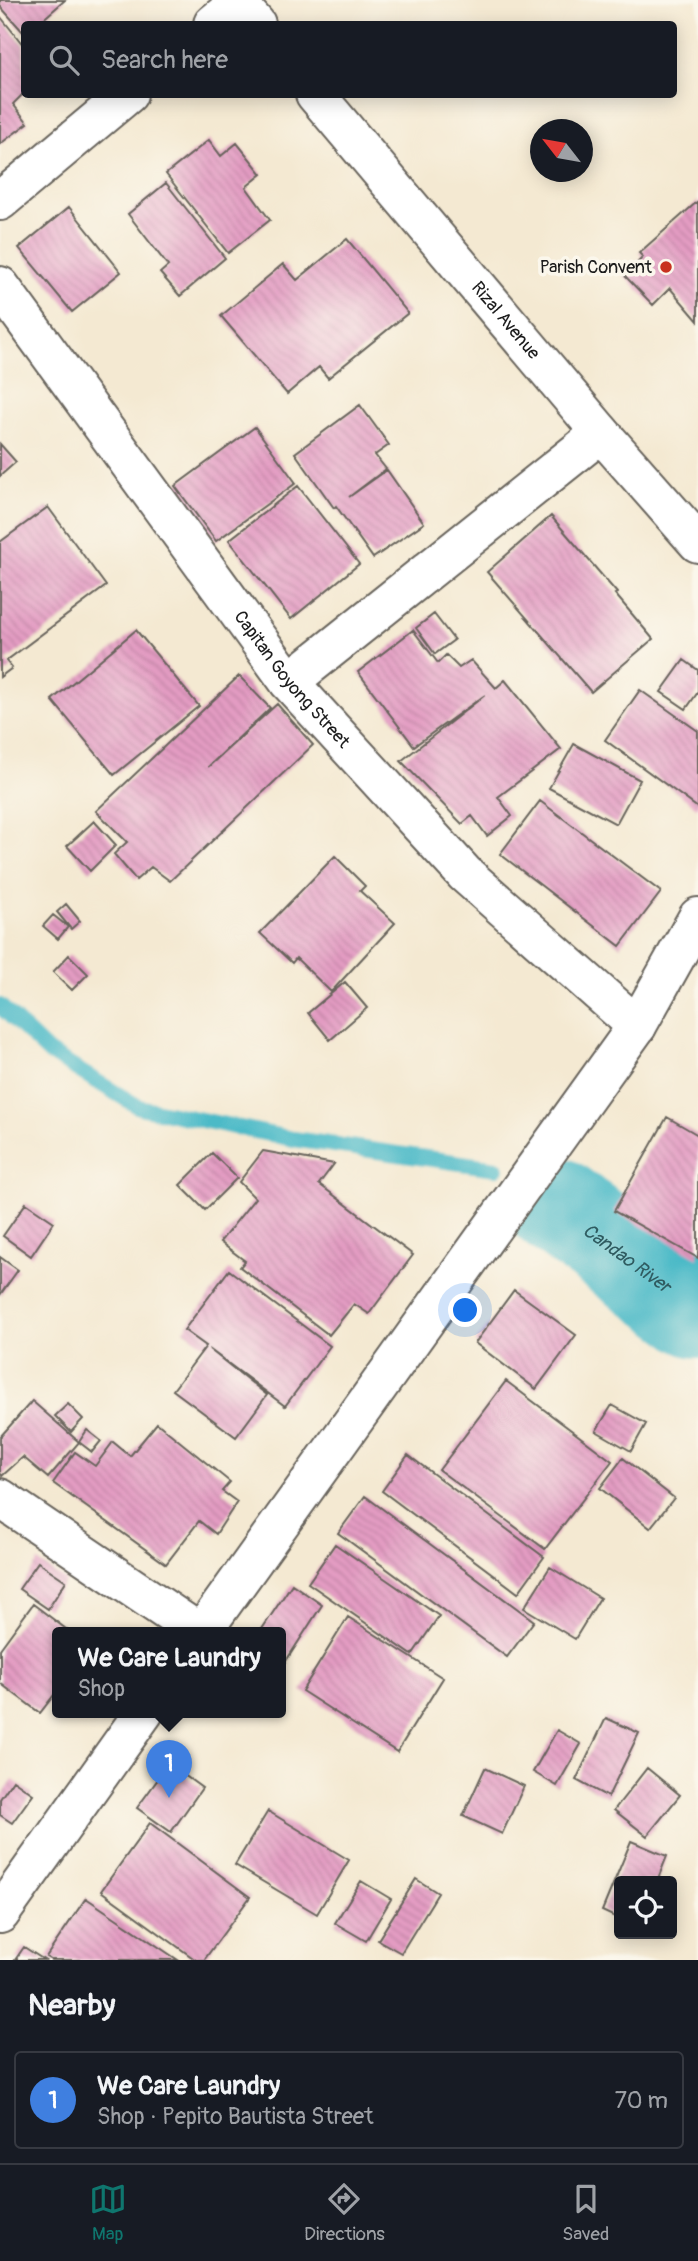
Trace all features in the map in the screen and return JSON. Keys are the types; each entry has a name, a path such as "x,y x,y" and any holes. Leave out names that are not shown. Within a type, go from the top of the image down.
{"street":[{"path":"0,201 123,98"},
{"name":"Rizal Avenue","path":"318,98 601,433 698,543"},
{"name":"Capitan Goyong Street","path":"0,286 289,682 465,874 638,1026"},
{"path":"289,682 601,433"},
{"path":"204,1627 638,1026 698,917"},
{"path":"0,1498 193,1627"},
{"path":"0,1914 140,1718"}],"building":[{"path":"0,0 65,0 41,21 21,21 21,30 0,6"},
{"path":"0,16 21,42 21,96 13,104 28,123 0,144"},
{"path":"209,140 221,156 237,143 262,174 246,187 270,220 228,253 166,174"},
{"path":"166,183 225,258 180,296 160,273 168,266 128,214"},
{"name":"Parish Convent","path":"698,201 698,321 670,288 653,305 625,276 643,257 639,253"},
{"path":"69,207 121,272 72,312 19,248"},
{"path":"347,239 408,313 328,378 319,367 287,394 221,316 283,264 297,280"},
{"path":"360,405 389,445 375,455 386,469 349,497 387,470 424,523 373,558 295,453"},
{"path":"255,427 296,483 216,541 175,486"},
{"path":"0,444 16,462 0,476"},
{"path":"298,486 359,564 291,619 229,540"},
{"path":"48,507 106,586 6,661 12,668 0,677 0,542"},
{"path":"551,516 653,639 591,692 487,572"},
{"path":"434,614 454,640 435,654 416,628"},
{"path":"136,630 199,706 114,775 52,700"},
{"path":"413,630 438,663 446,655 459,668 471,660 496,688 505,680 561,749 498,797 512,816 487,836 472,816 462,824 401,761 485,695 414,746 358,672"},
{"path":"684,660 698,670 698,692 686,709 661,692"},
{"path":"239,676 270,708 208,767 277,704 313,745 170,881 151,867 136,880 114,854 127,842 96,811"},
{"path":"640,690 698,731 698,808 605,740"},
{"path":"574,744 640,780 616,824 549,788"},
{"path":"540,801 661,892 620,946 500,854"},
{"path":"94,821 116,845 90,871 67,846"},
{"path":"335,856 365,886 360,891 395,923 331,992 296,958 292,963 260,933"},
{"path":"66,904 80,921 71,929 57,912"},
{"path":"53,915 68,927 58,939 43,926"},
{"path":"69,955 88,974 72,990 53,972"},
{"path":"345,982 367,1008 330,1040 308,1013"},
{"path":"667,1117 698,1135 698,1258 614,1211"},
{"path":"263,1151 334,1164 319,1184 413,1255 369,1314 354,1304 329,1335 240,1267 245,1261 220,1242 255,1198 239,1182"},
{"path":"212,1153 237,1178 205,1210 180,1185"},
{"path":"26,1203 54,1222 31,1256 3,1236"},
{"path":"0,1257 18,1270 0,1295"},
{"path":"229,1270 330,1346 285,1406 209,1349 267,1395 236,1437 173,1390 206,1346 184,1330"},
{"path":"514,1290 576,1335 536,1389 475,1343"},
{"path":"506,1381 612,1461 545,1549 439,1470"},
{"path":"32,1401 79,1442 48,1478 23,1457 2,1476 0,1437"},
{"path":"68,1404 83,1419 71,1432 55,1416"},
{"path":"612,1405 646,1424 631,1451 596,1431"},
{"path":"157,1423 230,1482 222,1491 237,1502 216,1534 199,1521 166,1564 53,1483 75,1452 95,1466 113,1442 130,1456"},
{"path":"87,1430 101,1441 92,1452 79,1442"},
{"path":"408,1455 544,1557 518,1593 382,1491"},
{"path":"623,1458 674,1498 650,1528 600,1488"},
{"path":"365,1496 534,1621 507,1657 338,1533"},
{"path":"335,1544 439,1616 412,1655 308,1583"},
{"path":"38,1562 66,1581 48,1609 19,1589"},
{"path":"550,1567 600,1598 575,1639 524,1608"},
{"path":"292,1584 322,1605 286,1661 286,1627 263,1627"},
{"path":"33,1604 63,1627 52,1627 52,1697 40,1713 0,1683 0,1649"},
{"path":"348,1617 443,1678 397,1752 302,1691"},
{"path":"606,1718 639,1733 608,1797 576,1780"},
{"path":"557,1730 581,1744 557,1786 533,1772"},
{"path":"169,1764 202,1788 171,1832 137,1808"},
{"path":"485,1768 524,1786 502,1834 463,1816"},
{"path":"647,1768 680,1795 647,1836 614,1810"},
{"path":"13,1780 33,1794 12,1823 0,1815 0,1799"},
{"path":"268,1811 349,1860 317,1914 235,1865"},
{"path":"150,1823 250,1897 204,1960 196,1960 101,1891"},
{"path":"631,1841 667,1856 659,1876 616,1876"},
{"path":"416,1879 438,1893 401,1953 378,1940"},
{"path":"361,1881 391,1899 366,1941 335,1923"},
{"path":"614,1882 614,1917 602,1911"},
{"path":"86,1898 178,1960 51,1960 46,1957"},
{"path":"24,1947 44,1960 15,1960"}],"waterway":[{"path":"0,1006 48,1052 139,1107 293,1139 496,1168"},
{"name":"Candao River","path":"556,1206 698,1309"}],"place":[{"name":"Parish Convent","path":"666,267"},
{"name":"We Care Laundry","path":"169,1798"}]}
